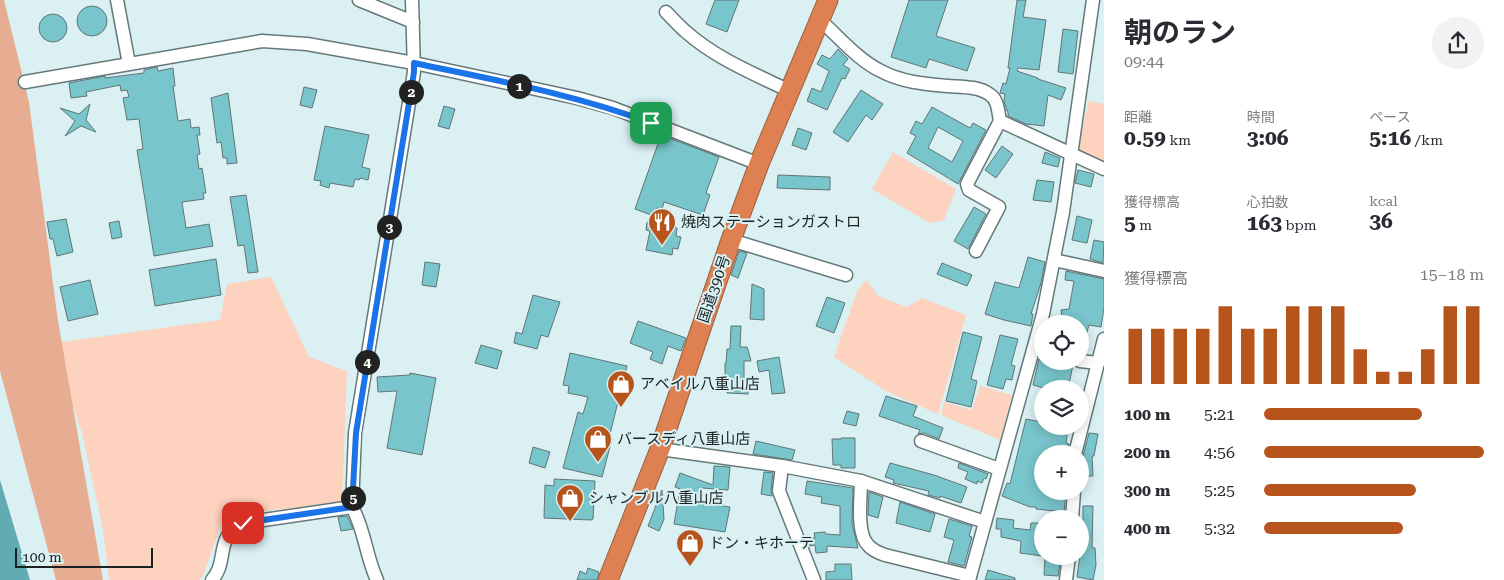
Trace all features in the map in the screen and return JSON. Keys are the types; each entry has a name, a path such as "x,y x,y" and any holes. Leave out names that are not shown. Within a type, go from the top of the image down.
{"highway":[{"name":"国道390号","path":"608,580 660,449 731,240 759,164 828,0"}],"street":[{"path":"118,0 128,64"},
{"path":"359,0 413,22"},
{"path":"377,580 372,570 358,516 352,507 356,433 414,72 412,0"},
{"path":"1043,315 1054,260 1093,0"},
{"path":"666,12 685,32 707,48 746,71 790,91"},
{"path":"820,20 869,64 881,72 900,79 974,89 988,93 996,100 1000,121 966,184 969,190 999,207 976,251"},
{"path":"25,82 262,41 307,44 414,63 577,98 613,108 759,164"},
{"path":"1000,121 1104,169"},
{"path":"731,240 846,275"},
{"path":"1054,260 1104,272"},
{"path":"1077,445 1104,339"},
{"path":"1089,362 1098,363"},
{"path":"861,481 862,535 867,545 886,555 969,578 999,469 1034,365"},
{"path":"921,441 999,469"},
{"path":"660,449 782,466 861,481 985,522"},
{"path":"782,466 779,491 814,580"},
{"path":"212,580 219,564 225,538 233,527 243,523 352,507"},
{"path":"1066,580 1067,565"}],"shaded area":[{"path":"0,0 4,0 29,102 58,321 103,580 56,580 0,371"},
{"path":"1089,101 1104,104 1104,163 1077,150"},
{"path":"893,152 956,189 944,220 930,223 872,189"},
{"path":"271,277 309,357 347,371 342,503 243,513 222,521 203,576 199,580 109,580 103,529 82,433 64,380 61,342 220,320 227,284"},
{"path":"867,280 878,296 907,307 922,298 966,315 938,414 886,391 834,357 858,289"},
{"path":"980,386 1012,395 1000,440 941,415 944,402 972,410"}],"water":[{"path":"0,480 30,580 0,580"}],"building":[{"path":"715,0 739,0 727,32 706,24"},
{"path":"909,0 948,0 936,36 975,48 967,71 929,59 926,68 891,57"},
{"path":"1017,0 1026,0 1023,17 1046,20 1039,70 1018,68 1017,71 1066,88 1061,100 1048,95 1044,126 1026,124 1008,116 1004,101 1005,94 1000,93 1003,83 1006,84 1010,68 1008,68"},
{"path":"92,6 98,7 106,15 106,27 98,35 92,36 86,35 78,27 77,21 78,15 86,7"},
{"path":"53,14 63,18 67,28 63,38 53,42 43,38 39,28 43,18"},
{"path":"1063,29 1078,31 1073,74 1058,72"},
{"path":"838,49 848,59 843,65 850,69 845,79 842,78 827,110 807,101 812,88 821,92 829,71 817,64 822,55 830,59"},
{"path":"157,67 158,71 173,68 175,86 173,86 178,121 190,119 191,128 199,127 200,135 197,135 200,154 197,155 199,169 202,168 206,193 203,193 204,199 182,202 186,228 209,224 213,246 154,256 137,150 143,149 139,119 127,120 123,98 129,97 127,90 121,91 120,85 86,92 87,96 71,98 69,83 105,76 105,78 144,73 144,70"},
{"path":"304,87 317,90 312,108 300,105"},
{"path":"861,90 883,104 872,120 866,115 848,142 833,132"},
{"path":"228,93 237,163 227,164 227,158 223,158 221,142 217,143 211,98"},
{"path":"90,104 86,120 96,132 81,126 65,136 75,121 60,108 79,114"},
{"path":"444,106 455,109 449,129 438,126"},
{"path":"932,107 970,128 973,123 986,130 958,184 907,153 916,136 910,133 916,121 922,124","holes":["938,127 963,141 952,162 928,148"]},
{"path":"325,126 369,135 362,167 370,169 368,180 355,179 353,187 330,183 329,188 320,185 321,181 314,180"},
{"path":"798,128 812,133 806,150 792,145"},
{"path":"661,135 719,157 706,193 710,195 703,215 664,202 662,209 657,208 654,216 635,209"},
{"path":"1002,146 1013,154 996,178 985,170"},
{"path":"1045,152 1060,158 1058,167 1042,163"},
{"path":"1078,170 1094,174 1091,187 1075,183"},
{"path":"778,175 830,177 830,190 777,188"},
{"path":"1037,180 1054,182 1051,202 1033,200"},
{"path":"246,195 258,272 248,273 244,245 238,246 230,197"},
{"path":"974,207 986,214 968,249 954,241"},
{"path":"1077,216 1092,220 1087,243 1072,240"},
{"path":"66,219 73,252 57,256 53,239 50,239 47,222"},
{"path":"119,221 122,237 112,239 109,223"},
{"path":"647,222 677,228 676,236 681,237 678,249 673,248 672,255 646,250 650,231 646,230"},
{"path":"1094,240 1104,242 1103,263 1090,259"},
{"path":"739,251 747,253 738,278 731,275"},
{"path":"1028,257 1045,262 1041,283 1031,314 1033,314 1031,326 985,314 995,282 1019,288"},
{"path":"216,259 221,295 155,306 149,270"},
{"path":"425,262 440,264 436,287 422,285"},
{"path":"942,263 972,275 967,286 937,274"},
{"path":"1066,271 1104,279 1104,308 1101,327 1089,325 1089,315 1062,315 1061,310 1069,309 1074,281 1065,280"},
{"path":"90,280 98,314 68,321 60,287"},
{"path":"752,284 764,289 764,320 750,319"},
{"path":"533,295 560,302 548,337 541,335 537,349 514,343 516,332 522,334"},
{"path":"827,297 845,303 834,333 816,326"},
{"path":"638,321 686,338 681,351 668,346 662,364 650,359 653,352 630,343"},
{"path":"731,326 741,326 740,347 747,347 751,361 744,361 744,379 749,379 748,394 727,393 728,376 725,376 725,363 727,349 730,349"},
{"path":"963,332 982,337 971,379 977,381 971,407 946,401"},
{"path":"1000,335 1018,339 1011,365 1015,366 1012,380 1006,379 1003,389 987,385"},
{"path":"481,345 502,351 497,369 475,363"},
{"path":"570,353 627,366 609,438 612,439 602,477 563,468 578,412 583,414 588,397 568,393 569,386 563,385"},
{"path":"779,357 785,393 772,394 769,370 759,372 757,361"},
{"path":"1036,370 1072,370 1070,380 1034,380"},
{"path":"410,373 436,378 422,455 387,448 397,391 378,392 377,377 410,375"},
{"path":"886,396 917,406 913,416 943,428 939,439 924,433 918,434 920,430 879,416"},
{"path":"847,411 859,414 856,426 843,423"},
{"path":"1026,419 1034,420 1034,435 1067,435 1066,443 1069,445 1034,445 1034,500 1065,500 1064,510 1036,509 1036,507 1030,507 1002,496 1007,483 1010,484"},
{"path":"1089,433 1098,434 1094,456 1092,456 1093,476 1089,476 1089,445 1086,445"},
{"path":"855,438 855,468 841,468 841,465 833,465 832,439"},
{"path":"756,441 795,450 792,460 753,454"},
{"path":"533,447 550,452 545,468 529,463"},
{"path":"890,463 934,475 967,487 961,503 940,496 940,498 928,495 929,491 893,483 894,480 885,477"},
{"path":"959,463 988,474 986,479 984,478 982,483 977,481 977,484 965,479 968,472 958,468"},
{"path":"714,466 730,467 728,490 702,488 697,502 730,507 725,532 674,524 680,489 675,487 680,473 713,485"},
{"path":"764,472 773,473 772,496 761,494"},
{"path":"554,479 595,481 593,519 544,518 545,485 554,486"},
{"path":"807,481 853,488 852,524 858,548 827,546 827,552 816,553 815,545 810,546 809,538 815,538 814,533 825,532 826,534 840,535 840,506 821,503 822,497 805,494"},
{"path":"662,490 664,519 659,531 648,526"},
{"path":"869,492 883,497 878,518 868,515"},
{"path":"900,502 935,514 930,532 896,523"},
{"path":"1083,506 1093,506 1092,548 1095,548 1096,565 1093,580 1077,577 1079,565 1089,565 1089,510 1083,510"},
{"path":"347,516 353,529 341,531 338,517"},
{"path":"997,518 1014,520 1013,528 1030,530 1031,523 1034,523 1034,555 1020,553 1021,541 1001,537 1001,529 996,529"},
{"path":"949,519 972,526 969,536 972,537 964,566 948,562 954,540 944,537"},
{"path":"835,564 851,564 852,580 826,580 826,572 835,571"},
{"path":"1045,565 1060,565 1058,576 1044,575"},
{"path":"588,568 599,572 597,580 577,580 580,571 586,574"},
{"path":"988,570 1015,578 1015,580 985,580"}],"place":[{"name":"焼肉ステーションガストロ","path":"662,246"},
{"name":"アベイル八重山店","path":"621,408"},
{"name":"バースディ八重山店","path":"598,463"},
{"name":"シャンブル八重山店","path":"570,522"},
{"name":"ドン・キホーテ","path":"690,567"}],"route":[{"path":"243,523 352,507 356,433 414,63 577,98 613,108 651,123"}]}
